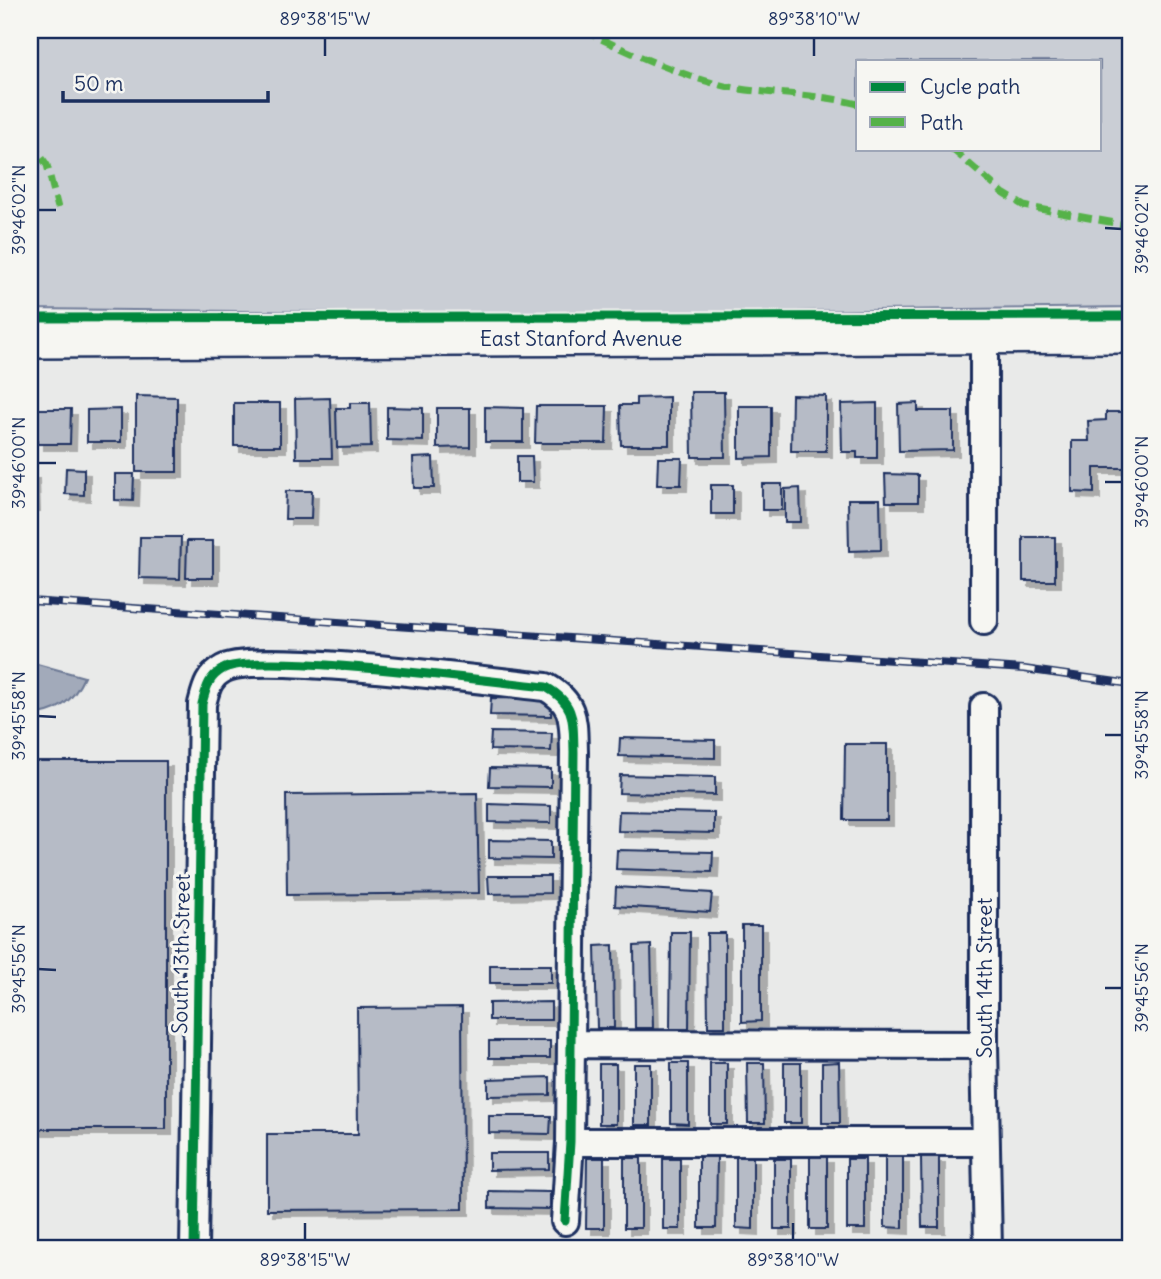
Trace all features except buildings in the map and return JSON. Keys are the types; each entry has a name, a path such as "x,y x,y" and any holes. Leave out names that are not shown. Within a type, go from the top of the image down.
{"main road":[{"name":"East Stanford Avenue","path":"30,339 984,337 1131,334"}],"street":[{"path":"984,337 984,621"},
{"name":"South 13th Street","path":"194,1249 202,704 209,680 225,667 291,662 546,687 564,697 573,717 574,752 571,1044"},
{"name":"South 14th Street","path":"985,707 984,1045 988,1249"},
{"path":"565,1221 570,1142 571,1044 984,1045"},
{"path":"570,1142 985,1142"}],"shaded area":[{"path":"30,30 1131,30 1131,307 544,314 30,309"}],"water":[{"path":"30,662 84,677 75,693 63,705 48,712 30,715"}],"railway":[{"path":"30,601 1024,669 1131,684"}],"marked path":[{"path":"583,30 660,65 702,80 740,89 829,98 856,104"},
{"path":"30,141 47,165 58,208"},
{"path":"953,150 1003,193 1024,206 1131,226"}],"cycle path":[{"path":"30,318 1131,316"},
{"path":"194,1249 202,704 208,684 214,676 223,669 244,664 326,665 546,687 556,693 568,707 573,722 574,752 570,1142 565,1221"}]}
